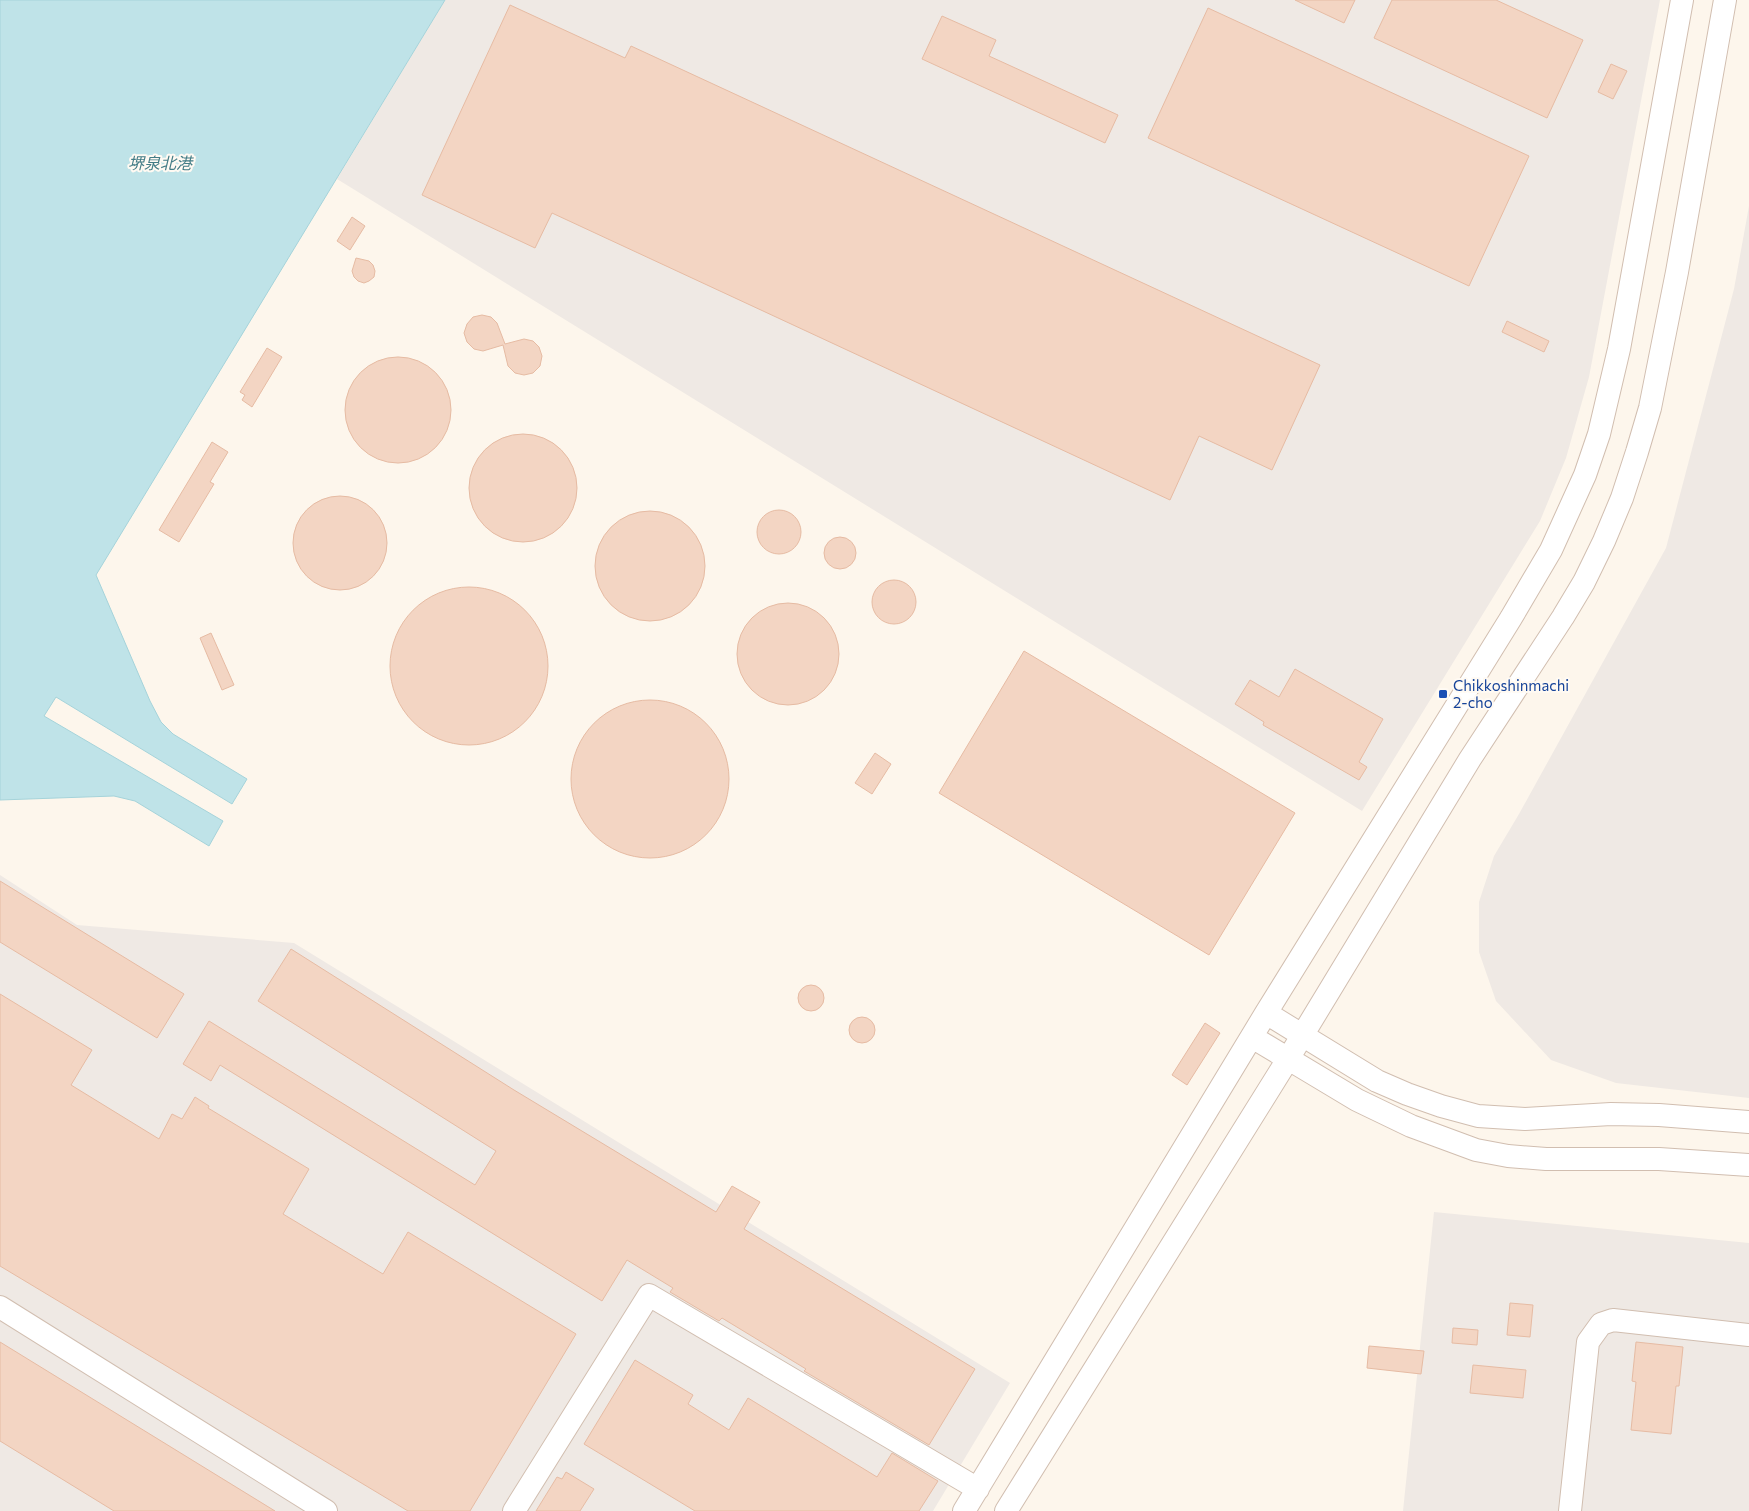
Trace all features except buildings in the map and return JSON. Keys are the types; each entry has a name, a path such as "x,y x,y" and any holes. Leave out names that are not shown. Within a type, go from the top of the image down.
{"street":[{"path":"964,1511 1266,1013 1530,587 1551,550 1585,475 1599,434 1623,332 1682,0"},
{"path":"1006,1511 1288,1058 1470,759 1580,589 1604,541 1622,498 1650,408 1725,0"},
{"path":"1266,1013 1377,1081 1432,1103 1478,1116 1525,1118 1611,1114 1659,1115 1749,1122"},
{"path":"1252,1036 1357,1100 1442,1139 1476,1150 1508,1156 1536,1158 1659,1159 1749,1165"},
{"path":"514,1511 649,1295 978,1489"},
{"path":"0,1307 326,1511"},
{"path":"1570,1511 1588,1342 1601,1324 1613,1320 1749,1335"}],"shaded area":[{"path":"445,0 1660,0 1589,377 1566,458 1540,521 1362,811 337,179"},
{"path":"1749,206 1749,1098 1616,1083 1551,1060 1496,1001 1479,952 1479,902 1494,856 1666,548 1734,289"},
{"path":"0,875 77,925 294,943 1010,1383 933,1511 0,1511"},
{"path":"1434,1212 1749,1243 1749,1511 1403,1511"}],"water":[{"name":"堺泉北港","path":"0,0 445,0 96,575 150,701 161,722 173,734 247,779 232,804 56,697 44,716 223,821 209,846 135,801 114,796 0,800"}],"place":[{"name":"Chikkoshinmachi 2-cho","path":"1443,694"}]}
